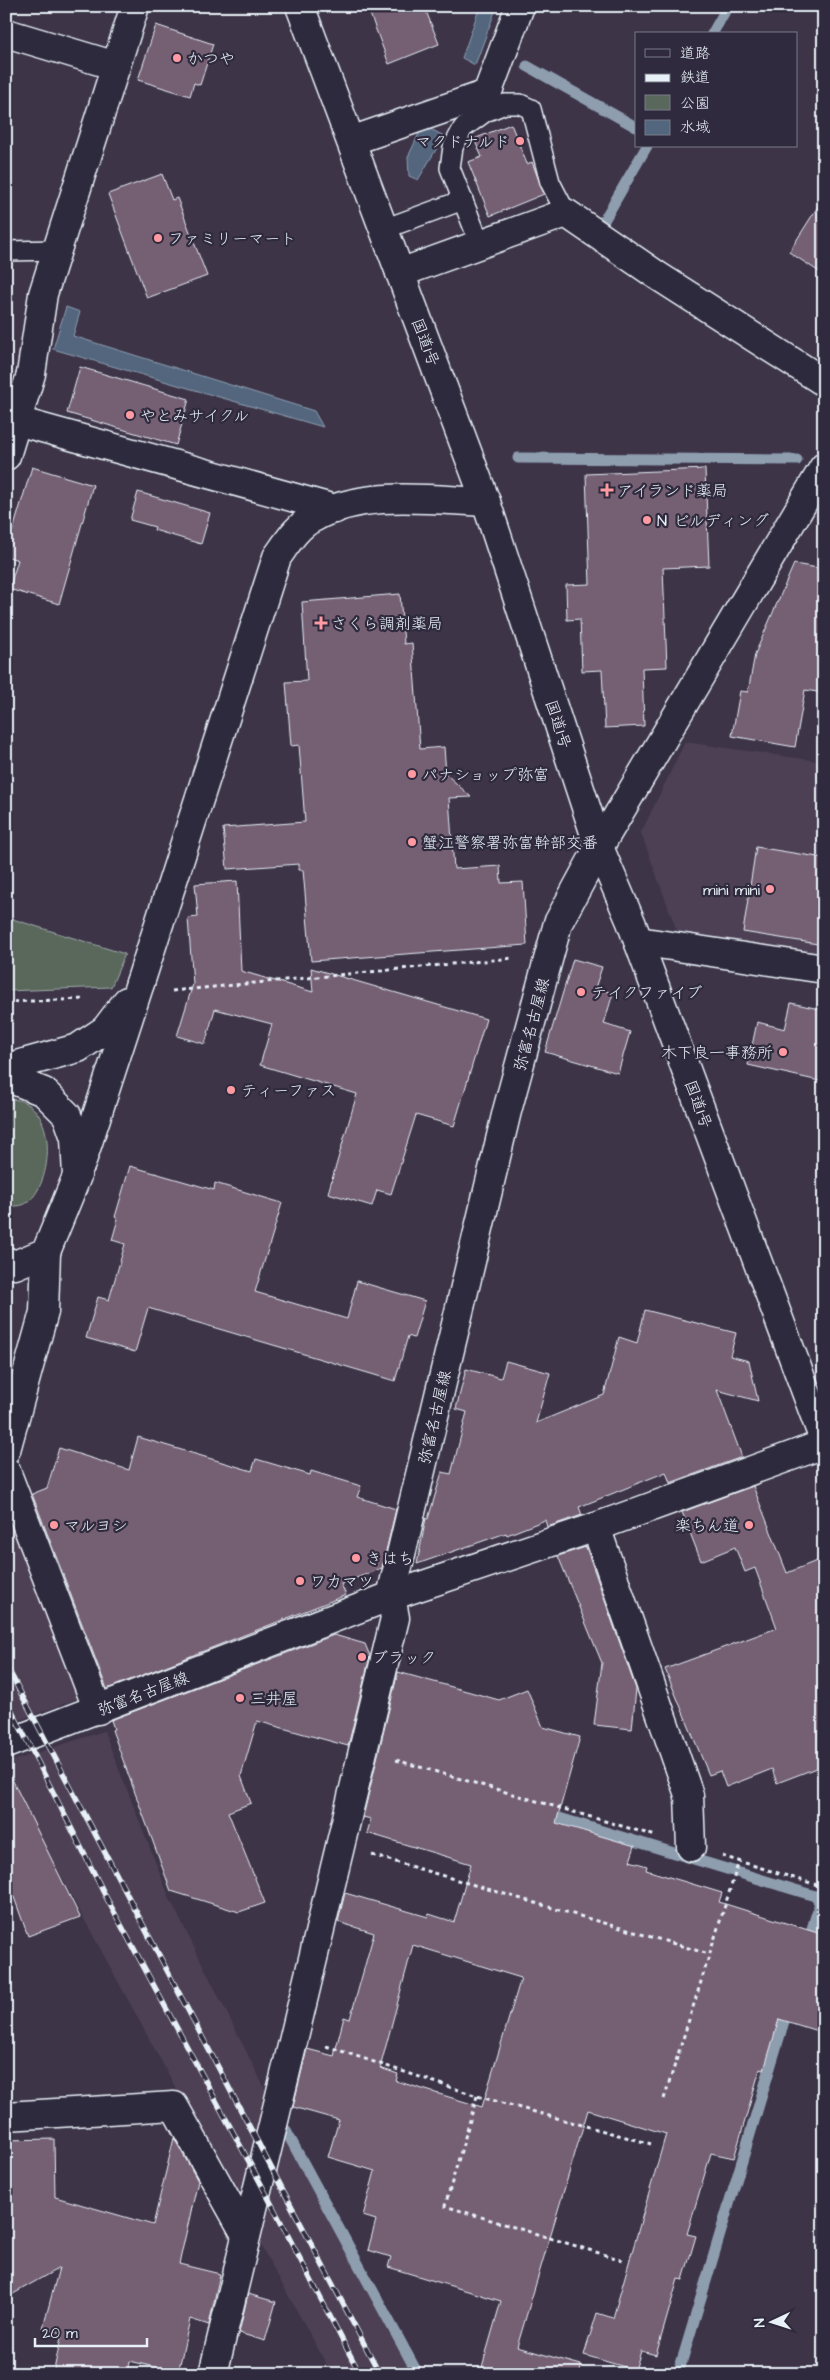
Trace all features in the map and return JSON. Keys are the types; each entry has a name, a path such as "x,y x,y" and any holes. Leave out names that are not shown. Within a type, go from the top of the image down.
{"main road":[{"path":"6,456 15,406 31,374 43,294 135,6"},
{"name":"国道1号","path":"300,6 486,502 599,847 638,941 824,1440"},
{"path":"351,141 487,94 520,6"},
{"path":"6,33 116,66"},
{"path":"400,272 566,212 658,276 824,382"},
{"path":"15,406 335,509"},
{"name":"弥富名古屋線","path":"6,1744 391,1596 507,1111 558,923 599,847 824,467"},
{"path":"6,1450 44,1312 46,1252 152,987 277,557 295,532 306,522 335,509 375,499 486,502"},
{"path":"638,941 824,969"},
{"path":"6,1068 78,1048 105,1030 152,987"},
{"path":"6,1078 44,1092 67,1115 75,1138 77,1176"},
{"path":"6,1261 15,1265 46,1252"},
{"path":"213,2374 395,1618 391,1596 596,1527 824,1444"},
{"path":"6,1471 98,1710"},
{"path":"596,1527 689,1795 691,1847"},
{"path":"6,2116 174,2106 246,2235"}],"lane":[{"path":"480,244 450,168 453,147 463,128 472,120 499,106 520,104 531,109 550,182 566,212"},
{"path":"384,229 463,200"},
{"path":"6,251 58,250"}],"path":[{"path":"152,987 550,955"},
{"path":"6,1002 89,999"},
{"path":"364,1751 824,1887"},
{"path":"341,1846 709,1954"},
{"path":"664,2100 739,1861"},
{"path":"295,2036 477,2096 651,2144"},
{"path":"477,2096 445,2206 622,2260"}],"shaded area":[{"path":"685,742 824,762 824,955 677,931 641,833"},
{"path":"6,1513 79,1698 6,1725"},
{"path":"104,1731 169,1897 270,2099 242,2210 6,1775 6,1763"},
{"path":"281,2127 415,2374 332,2374 256,2237"}],"green space":[{"path":"6,917 125,954 111,987 6,991"},
{"path":"6,1099 23,1102 36,1111 43,1125 47,1142 47,1159 43,1177 37,1191 28,1202 18,1206 6,1206"}],"water":[{"path":"480,6 497,6 475,65 462,58"},
{"path":"423,125 444,136 418,180 409,176 408,157"},
{"path":"66,307 80,312 73,336 314,411 323,427 53,349"}],"building":[{"path":"367,6 424,6 439,44 389,64"},
{"name":"かつや","path":"156,25 213,44 200,85 194,83 190,96 138,80"},
{"path":"511,124 527,164 532,162 544,194 490,216 468,162 482,157 474,139"},
{"name":"ファミリーマート","path":"162,174 172,200 177,198 207,276 147,298 108,194"},
{"path":"824,197 824,275 789,252"},
{"path":"80,367 189,399 176,445 67,413"},
{"path":"32,467 93,485 59,604 9,589 18,560 6,556 6,553"},
{"path":"705,469 709,566 663,568 667,667 642,668 644,726 605,728 602,670 582,671 580,619 567,620 566,585 590,584 586,474"},
{"path":"138,492 210,513 201,544 154,530 155,527 130,520"},
{"path":"794,564 824,569 824,693 805,690 795,747 732,736 740,691 748,692 755,654"},
{"path":"400,594 404,644 412,643 420,749 444,747 446,774 471,797 449,798 454,869 500,866 501,883 523,882 527,945 311,961 303,870 299,870 299,864 227,869 223,828 305,822 299,745 291,746 286,682 307,681 302,602"},
{"path":"756,847 824,858 824,945 743,932"},
{"path":"237,881 241,971 313,992 311,968 486,1019 454,1126 416,1115 391,1194 377,1190 372,1206 328,1193 357,1094 260,1065 272,1024 215,1009 205,1044 177,1036 193,984 188,918 198,917 195,884"},
{"path":"573,959 602,967 595,988 613,993 604,1024 630,1032 618,1073 545,1052"},
{"path":"791,1003 824,1010 824,1082 748,1065 757,1022 785,1029"},
{"path":"130,1166 214,1190 215,1183 282,1203 255,1292 347,1319 357,1281 425,1301 414,1338 408,1336 395,1381 148,1308 135,1352 86,1338 98,1297 109,1300 125,1244 112,1240 118,1219 115,1217"},
{"path":"645,1310 736,1333 730,1356 749,1361 758,1401 717,1390 742,1457 670,1483 666,1472 579,1507 582,1515 547,1527 545,1520 507,1535 506,1533 417,1564 426,1518 428,1519 442,1472 451,1474 467,1412 456,1409 466,1369 501,1378 506,1361 550,1373 536,1423 604,1395 619,1337 637,1343"},
{"path":"138,1437 252,1471 256,1459 310,1475 311,1471 361,1486 357,1497 396,1509 382,1568 341,1584 346,1595 107,1689 32,1494 47,1488 59,1448 129,1470"},
{"path":"753,1486 787,1573 824,1558 824,1765 777,1783 772,1769 726,1787 720,1771 709,1775 665,1669 777,1628 755,1568 745,1572 735,1547 701,1561 682,1512"},
{"path":"586,1547 636,1689 632,1729 594,1725 602,1663 558,1556"},
{"path":"334,1635 365,1644 370,1656 348,1746 257,1721 241,1776 251,1803 228,1812 265,1903 239,1912 171,1891 112,1730 114,1729 111,1720"},
{"path":"398,1672 499,1700 527,1689 543,1727 580,1737 556,1823 635,1846 630,1861 647,1866 646,1870 722,1893 719,1902 824,1935 824,2033 779,2019 764,2070 760,2069 734,2158 711,2153 687,2234 696,2236 683,2280 678,2279 656,2355 641,2351 635,2370 584,2355 597,2313 613,2318 666,2134 588,2110 517,2347 581,2365 580,2374 480,2374 501,2301 388,2267 391,2257 368,2250 376,2220 363,2216 375,2171 328,2157 339,2120 293,2107 307,2049 334,2056 344,2017 350,2019 374,1933 338,1922 345,1893 428,1917 429,1914 454,1922 471,1864 367,1833 371,1819 363,1817","holes":["413,1945 521,1978 482,2107 396,2081 398,2074 380,2068"]},
{"path":"6,1767 80,1917 28,1936 6,1875"},
{"path":"174,2138 198,2181 179,2264 220,2274 209,2325 190,2319 178,2373 130,2361 127,2374 53,2374 62,2333 43,2328 59,2268 6,2298 6,2140 54,2139 55,2197 153,2225"},
{"path":"248,2294 276,2302 265,2341 239,2333"}],"waterway":[{"path":"713,32 728,6"},
{"path":"527,66 635,126"},
{"path":"603,222 646,148"},
{"path":"518,458 797,460"},
{"path":"543,1813 815,1896 820,1903 807,1945"},
{"path":"678,2374 788,2008"},
{"path":"285,2129 418,2374"}],"railway":[{"path":"6,1665 380,2374"},
{"path":"6,1699 106,1897 260,2182 360,2374"}],"place":[{"name":"かつや","path":"177,58"},
{"name":"マクドナルド","path":"520,141"},
{"name":"ファミリーマート","path":"158,238"},
{"name":"やとみサイクル","path":"130,415"},
{"name":"アイランド薬局","path":"607,490"},
{"name":"N ビルディング","path":"647,520"},
{"name":"さくら調剤薬局","path":"321,623"},
{"name":"パナショップ弥富","path":"412,774"},
{"name":"蟹江警察署弥富幹部交番","path":"412,842"},
{"name":"mini mini","path":"770,889"},
{"name":"テイクファイブ","path":"581,992"},
{"name":"木下良一事務所","path":"783,1052"},
{"name":"ティーファス","path":"231,1090"},
{"name":"マルヨシ","path":"54,1525"},
{"name":"楽ちん道","path":"749,1525"},
{"name":"きはち","path":"356,1558"},
{"name":"ワカマツ","path":"300,1581"},
{"name":"ブラック","path":"362,1657"},
{"name":"三井屋","path":"240,1698"}]}
